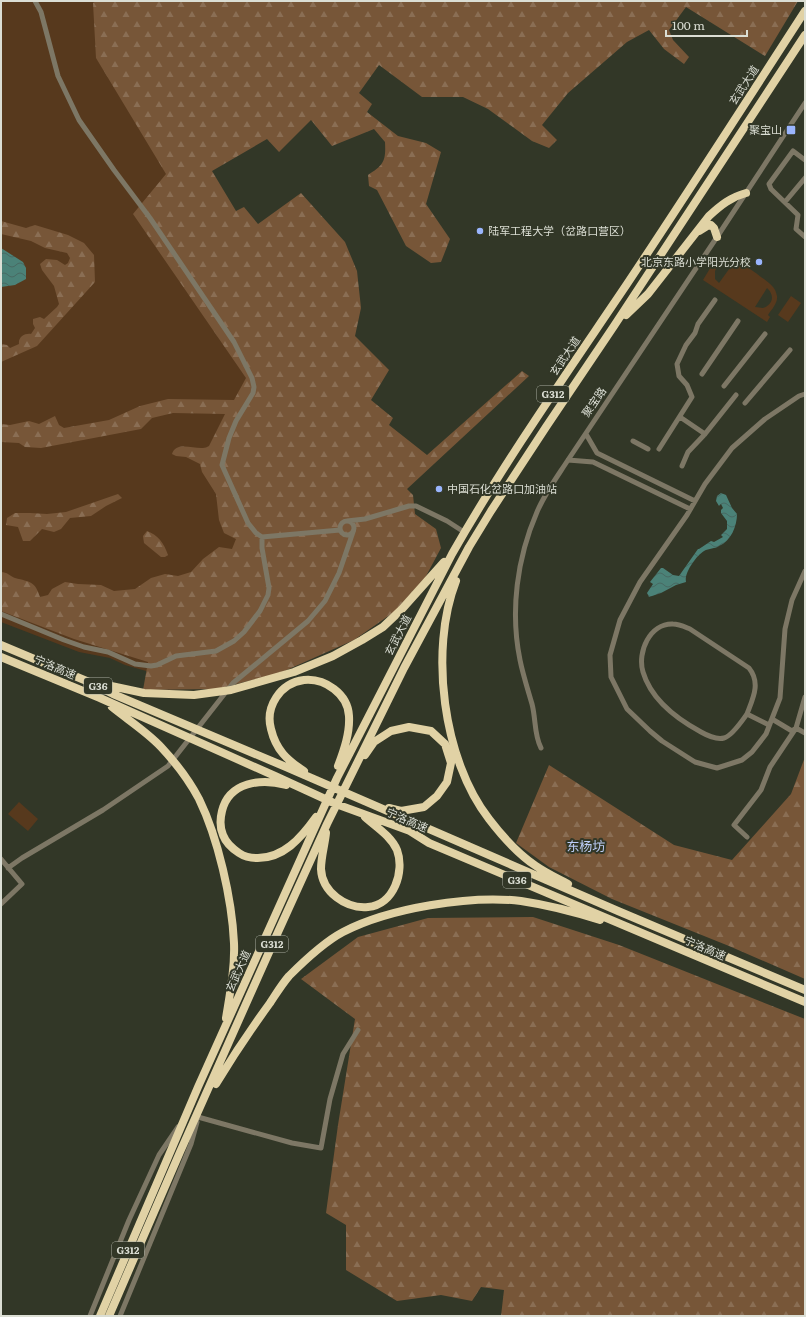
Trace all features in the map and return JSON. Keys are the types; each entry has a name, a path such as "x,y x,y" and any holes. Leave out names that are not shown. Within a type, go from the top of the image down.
{"highway":[{"name":"玄武大道","path":"100,1316 186,1114 326,802 452,554 464,532 535,422 661,233 805,11"},
{"name":"玄武大道","path":"109,1316 162,1193 327,824 404,668 469,547 546,427 614,326 805,34"},
{"path":"614,326 648,294 709,216 734,196 746,193"},
{"path":"696,232 711,225 714,228 717,237"},
{"path":"469,547 453,590 446,617 443,642 445,704 452,739 464,774 477,802 489,819 511,844 536,866 618,911"},
{"path":"89,682 144,693 162,695 194,695 227,691 294,672 333,656 362,640 383,626 402,609 452,554"},
{"name":"宁洛高速","path":"1,645 89,682 113,694 309,775 321,782 618,911 805,990"},
{"name":"宁洛高速","path":"1,656 100,698 336,804 410,831 430,842 805,1002"},
{"path":"309,775 282,754 274,741 269,718 275,698 293,683 304,680 316,681 330,686 345,700 349,714 349,729 344,752 335,775 330,794"},
{"path":"100,698 160,746 185,776 198,798 210,829 220,860 229,898 234,942 233,978 226,1019 221,1037"},
{"path":"348,780 374,742 391,731 409,727 431,731 445,744 451,764 447,782 437,796 424,807 401,811 367,802"},
{"path":"302,789 266,782 254,782 240,786 227,799 223,807 220,817 223,836 232,848 243,856 249,858 261,858 274,856 286,850 298,840 310,826 326,802"},
{"path":"327,824 321,870 325,884 332,894 345,903 369,907 380,903 390,894 398,880 400,865 396,850 387,836 362,814"},
{"path":"199,1113 243,1042 289,976 321,947 343,932 389,913 435,905 480,900 520,901 570,911 673,946"}],"street":[{"path":"35,1 40,12 58,76 79,120 150,218 234,342 252,378 254,387 253,393 236,421 229,438 222,465 248,523 256,533 262,537 341,532 348,535 365,519"},
{"name":"聚宝路","path":"541,748 537,742 533,708 520,660 516,630 515,599 521,560 537,511 549,488 805,103"},
{"path":"804,234 796,229 798,215 771,189 769,184 793,151 805,160"},
{"path":"785,202 805,178"},
{"path":"659,449 692,397 687,385 679,376 677,364 686,345 696,333 698,324 715,300"},
{"path":"702,374 738,321"},
{"path":"724,386 765,334"},
{"path":"745,403 790,350"},
{"path":"805,394 799,396 765,419 732,448 705,484 665,548 640,582 620,620 610,655 611,676 627,708 662,741 695,762 718,768 742,760 752,752 766,734 780,698 784,629 792,600 805,571"},
{"path":"682,466 688,452 705,434 736,395"},
{"path":"680,417 705,434"},
{"path":"586,434 597,453 695,501"},
{"path":"633,441 648,449"},
{"path":"568,460 592,462 690,509"},
{"path":"349,545 341,532 341,524 347,521 365,519 409,506 416,506 447,521 464,532"},
{"path":"8,868 32,851 102,810 168,766 233,683 308,621 326,601 336,580 353,531 352,524 347,521"},
{"path":"1,614 64,640 84,647 108,652 135,664 150,666 157,665 176,656 216,652 234,641 244,632 260,611 268,595 269,588 262,548 262,537"},
{"path":"672,624 681,625 690,629 749,668 754,675 756,683 755,691 747,714 737,728 726,738 718,739 704,734 680,720 659,700 648,685 642,670 642,654 646,640 652,633 663,626 672,624"},
{"path":"747,837 734,825 761,790 770,767 796,728 805,697"},
{"path":"747,714 769,725"},
{"path":"772,719 792,731 796,728"},
{"path":"796,728 805,733"},
{"path":"1,859 22,884 1,904"},
{"path":"120,1316 189,1151 199,1113 292,1143 321,1148 330,1099 343,1054 358,1030"},
{"path":"90,1316 129,1220 159,1155 186,1114"}],"shaded area":[{"path":"1,1 135,1 273,362 261,512 185,682 125,665 110,658 79,652 1,622"},
{"path":"728,257 745,266 765,280 774,289 777,296 777,301 768,315 770,317 767,322 703,280 710,268 719,259","holes":["725,262 732,265 719,283 715,279 715,271 719,264","767,288 772,297 771,302 763,308 755,307"]},
{"path":"791,296 801,303 788,322 778,315"},
{"path":"19,802 38,819 28,831 8,814"}],"green space":[{"path":"96,1 798,1 765,56 686,7 669,30 673,40 689,57 684,64 664,49 649,30 627,42 568,93 542,125 557,140 549,148 532,141 488,109 463,97 422,97 379,65 359,93 372,104 367,112 398,136 426,143 441,152 426,204 450,239 441,262 431,263 406,246 377,190 369,186 368,175 381,165 385,154 385,142 374,129 332,146 311,120 279,152 267,139 212,171 236,211 244,207 258,224 301,193 345,242 357,271 361,308 355,336 389,370 371,400 393,418 389,425 427,455 522,371 529,376 407,489 413,495 415,514 436,529 441,548 425,578 394,612 354,640 280,673 217,689 143,690 148,662 74,639 1,611 1,572 31,583 36,588 40,597 48,595 52,589 65,582 101,585 114,591 135,589 151,578 165,574 178,576 191,572 203,559 219,547 232,549 236,539 224,533 219,520 216,494 202,472 200,464 186,457 172,454 177,448 185,446 205,448 209,446 225,414 173,413 152,418 141,429 41,448 25,447 19,443 1,442 1,424 10,425 29,421 39,424 55,416 59,425 64,428 109,420 140,406 168,399 234,400 246,378 133,214 166,174 96,58 93,3"},
{"path":"1,221 26,228 35,225 68,235 84,243 94,255 95,282 37,346 1,362 1,344 7,345 10,348 19,344 21,337 31,334 35,328 33,319 40,317 44,319 59,304 54,286 42,270 40,264 46,259 57,260 65,265 68,263 70,258 67,253 45,248 31,241 1,234"},
{"path":"118,494 122,498 91,516 70,518 61,529 54,532 42,529 30,541 23,541 18,527 6,525 7,518 15,513 47,514 66,512"},
{"path":"147,531 160,540 168,555 161,557 144,543 143,536"},
{"path":"805,757 805,979 729,946 612,899 549,867 516,843 549,765 674,845 732,860 791,794"},
{"path":"533,917 619,945 805,1019 805,1316 501,1316 504,1290 481,1287 472,1301 441,1295 397,1301 346,1270 346,1225 326,1213 355,1019 301,979 358,937 428,918"}],"water":[{"path":"1,248 23,262 26,268 26,279 15,285 1,287"},
{"path":"721,493 726,495 732,508 737,514 736,523 730,537 723,544 716,548 704,551 698,557 691,565 687,574 686,582 649,597 647,593 653,584 650,582 661,568 673,575 679,576 698,549 711,541 714,542 723,537 721,535 727,529 727,521 721,513 723,508 721,504 719,506 716,501 717,496"}],"place":[{"name":"聚宝山","path":"791,130"},
{"name":"陆军工程大学（岔路口营区）","path":"480,231"},
{"name":"北京东路小学阳光分校","path":"759,262"},
{"name":"中国石化岔路口加油站","path":"439,489"}],"district":[{"name":"东杨坊","path":"586,846"}]}
